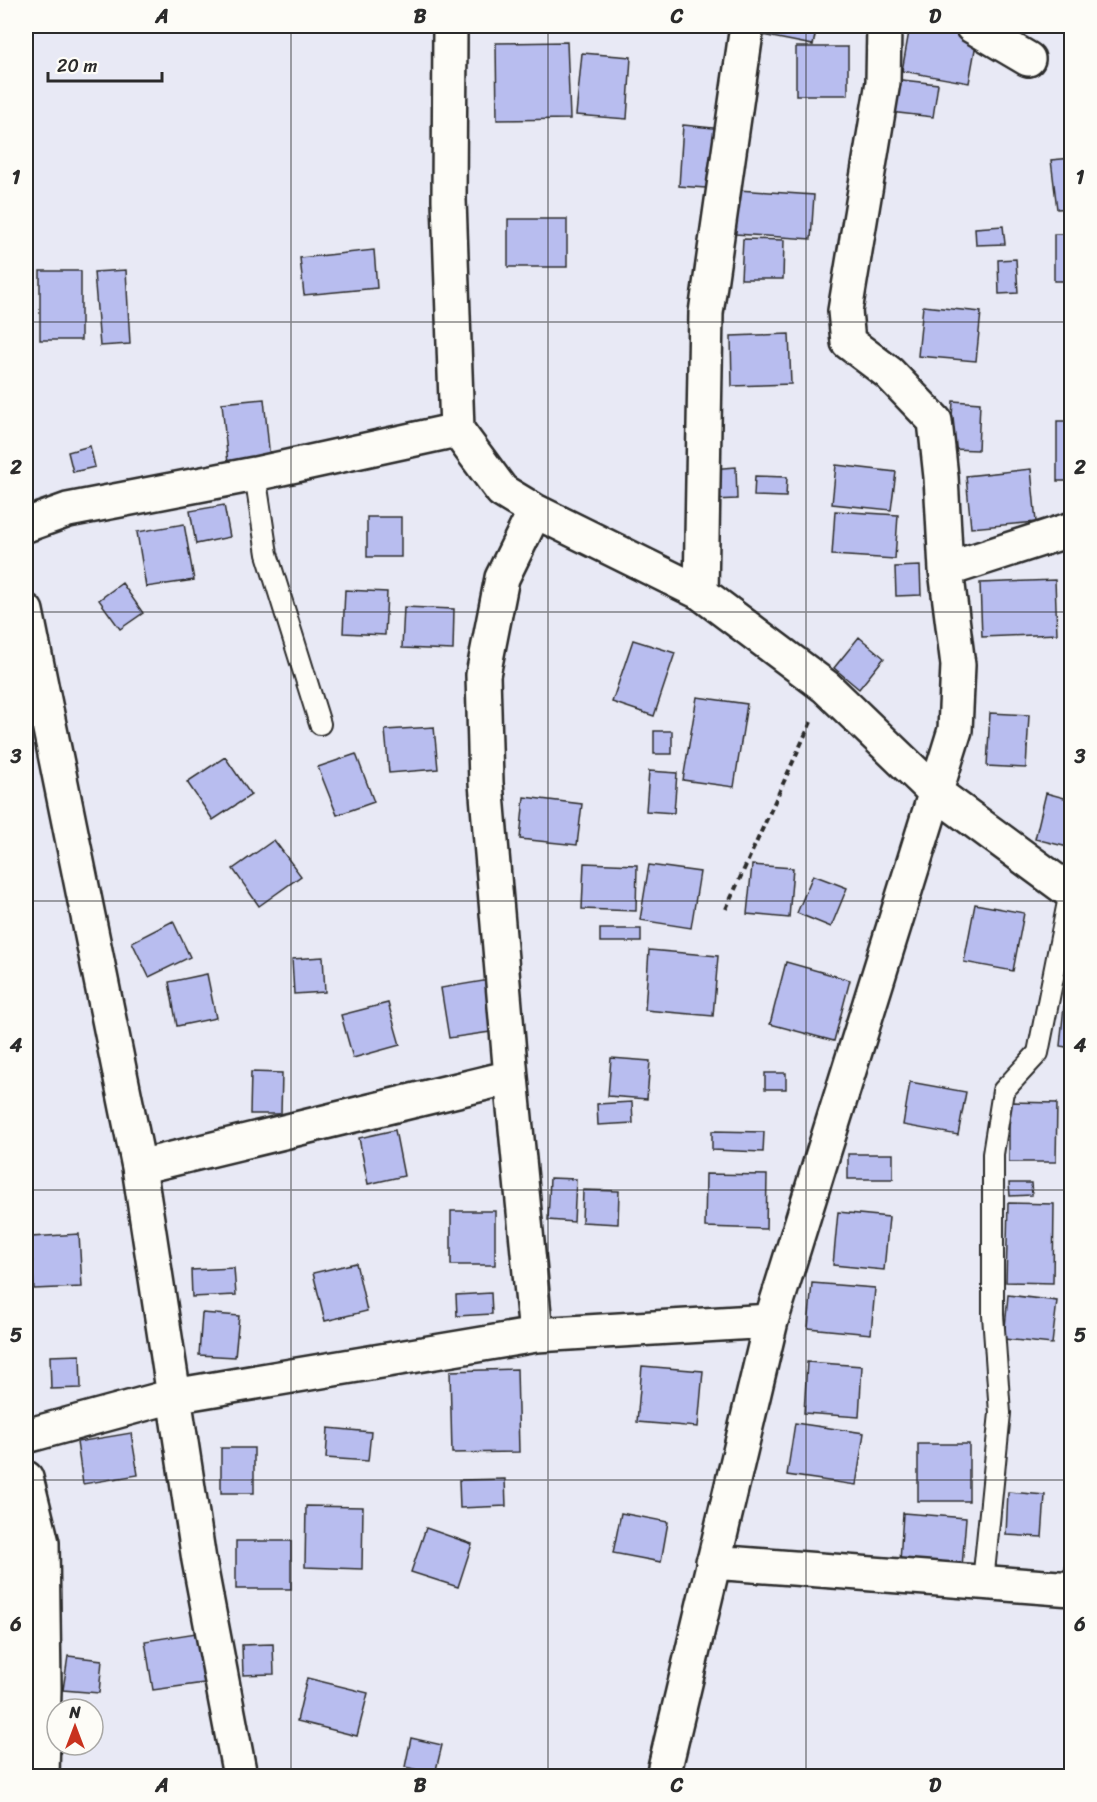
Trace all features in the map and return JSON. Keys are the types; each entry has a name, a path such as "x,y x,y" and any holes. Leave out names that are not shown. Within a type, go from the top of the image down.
{"street":[{"path":"450,26 449,200 457,430 502,491 535,511 701,594 826,687 934,792 1071,893"},
{"path":"701,594 706,313 747,26"},
{"path":"663,1776 771,1321 955,730 958,665 946,570 934,421 889,373 848,342 845,311 883,82 884,26"},
{"path":"972,26 1028,59"},
{"path":"26,525 68,510 255,474 457,430"},
{"path":"535,511 502,578 483,675 486,783 536,1335"},
{"path":"946,570 1071,529"},
{"path":"26,611 139,1167 198,1560 240,1776"},
{"path":"139,1167 511,1077"},
{"path":"26,1436 173,1396 536,1335 771,1321"},
{"path":"26,1478 42,1543 44,1688 42,1776"},
{"path":"713,1562 1071,1589"}],"lane":[{"path":"255,474 267,554 321,724"},
{"path":"983,1582 1000,1413 993,1315 993,1154 1003,1091 1038,1053 1071,893"}],"path":[{"path":"726,909 826,687"}],"building":[{"path":"764,26 817,26 813,45 762,35"},
{"path":"910,26 977,38 969,83 902,71"},
{"path":"567,42 570,119 497,120 496,43"},
{"path":"796,47 848,47 848,95 796,95"},
{"path":"582,53 631,57 627,119 576,115"},
{"path":"893,79 938,84 933,117 890,112"},
{"path":"683,125 723,129 719,189 679,186"},
{"path":"1072,158 1072,208 1057,209 1051,160"},
{"path":"738,190 814,195 811,239 735,234"},
{"path":"508,219 567,219 567,267 508,267"},
{"path":"1003,226 1005,244 976,245 975,228"},
{"path":"1054,234 1072,234 1072,281 1054,281"},
{"path":"743,239 784,240 783,279 741,279"},
{"path":"374,250 377,288 304,295 300,258"},
{"path":"1016,259 1018,293 999,294 998,260"},
{"path":"126,270 130,344 100,346 94,272"},
{"path":"40,271 81,271 81,340 40,340"},
{"path":"923,306 981,312 976,361 918,356"},
{"path":"789,334 791,384 732,386 731,336"},
{"path":"264,399 270,459 228,464 222,403"},
{"path":"953,401 980,403 978,450 950,449"},
{"path":"1057,421 1072,421 1072,481 1057,481"},
{"path":"90,446 95,467 73,472 68,452"},
{"path":"836,465 896,472 891,510 832,504"},
{"path":"736,467 737,499 712,500 710,469"},
{"path":"1031,469 1036,522 971,528 966,476"},
{"path":"755,476 787,477 786,497 754,496"},
{"path":"224,505 230,537 196,544 190,511"},
{"path":"835,511 898,515 895,559 832,555"},
{"path":"367,517 401,517 401,557 367,557"},
{"path":"184,524 194,580 146,587 137,532"},
{"path":"920,566 921,595 896,596 895,567"},
{"path":"1055,580 1057,634 982,637 980,583"},
{"path":"122,583 143,613 120,629 99,600"},
{"path":"345,590 387,592 385,635 343,633"},
{"path":"404,607 454,609 453,650 402,648"},
{"path":"859,637 884,658 859,689 834,668"},
{"path":"633,640 675,653 654,716 612,702"},
{"path":"697,697 747,704 734,787 683,780"},
{"path":"990,713 1029,715 1026,768 987,766"},
{"path":"434,727 438,769 389,773 385,730"},
{"path":"654,731 672,731 672,754 654,754"},
{"path":"356,754 374,802 337,815 318,767"},
{"path":"225,757 251,795 213,820 187,782"},
{"path":"649,771 677,773 674,813 646,811"},
{"path":"1046,793 1072,800 1072,848 1035,839"},
{"path":"524,797 582,804 577,845 520,839"},
{"path":"274,840 301,876 259,906 233,869"},
{"path":"584,863 637,865 636,911 582,909"},
{"path":"649,865 700,872 691,928 640,920"},
{"path":"752,865 793,868 789,918 747,914"},
{"path":"813,875 847,888 831,927 797,913"},
{"path":"26,890 29,891 27,932 26,932"},
{"path":"975,904 1024,913 1013,971 964,962"},
{"path":"173,921 190,957 149,977 132,942"},
{"path":"600,929 641,929 641,942 600,942"},
{"path":"649,950 718,956 713,1016 645,1010"},
{"path":"323,957 325,992 294,994 292,959"},
{"path":"786,962 850,980 834,1041 770,1024"},
{"path":"207,974 216,1018 177,1026 169,982"},
{"path":"489,980 497,1031 449,1038 441,988"},
{"path":"388,1003 400,1045 353,1058 341,1015"},
{"path":"1064,1006 1072,1007 1072,1048 1060,1046"},
{"path":"611,1058 650,1061 647,1099 608,1096"},
{"path":"251,1072 282,1073 281,1114 250,1114"},
{"path":"765,1073 786,1073 786,1089 765,1089"},
{"path":"910,1082 966,1092 958,1135 903,1125"},
{"path":"632,1102 633,1123 598,1125 597,1104"},
{"path":"1009,1102 1057,1103 1056,1162 1009,1162"},
{"path":"395,1130 404,1176 368,1184 359,1138"},
{"path":"712,1131 764,1132 763,1152 712,1150"},
{"path":"848,1154 893,1154 893,1179 848,1179"},
{"path":"706,1174 767,1175 766,1229 705,1227"},
{"path":"550,1178 576,1179 574,1222 548,1220"},
{"path":"1009,1183 1031,1183 1032,1195 1010,1196"},
{"path":"583,1190 619,1191 618,1224 582,1222"},
{"path":"1008,1203 1054,1204 1053,1283 1006,1282"},
{"path":"451,1211 495,1211 495,1265 451,1265"},
{"path":"838,1212 889,1217 884,1270 833,1265"},
{"path":"79,1234 82,1287 34,1289 31,1237"},
{"path":"356,1263 367,1311 325,1321 313,1273"},
{"path":"234,1268 236,1295 192,1297 191,1270"},
{"path":"812,1283 875,1288 871,1334 808,1328"},
{"path":"491,1293 492,1314 457,1316 456,1295"},
{"path":"1008,1295 1057,1301 1052,1344 1004,1339"},
{"path":"202,1313 239,1316 235,1357 199,1355"},
{"path":"80,1355 81,1388 51,1389 50,1356"},
{"path":"807,1362 862,1366 859,1417 804,1413"},
{"path":"642,1366 703,1371 698,1427 637,1422"},
{"path":"517,1369 519,1452 452,1453 450,1371"},
{"path":"795,1423 864,1433 856,1485 787,1475"},
{"path":"328,1428 371,1432 368,1461 326,1458"},
{"path":"131,1433 138,1475 83,1484 77,1442"},
{"path":"918,1444 969,1444 969,1501 918,1501"},
{"path":"221,1448 254,1448 254,1493 221,1493"},
{"path":"505,1479 506,1506 460,1508 459,1480"},
{"path":"1008,1492 1045,1495 1042,1537 1006,1535"},
{"path":"306,1506 363,1507 362,1569 305,1567"},
{"path":"621,1513 668,1522 661,1562 613,1553"},
{"path":"903,1513 966,1518 962,1567 900,1562"},
{"path":"1070,1517 1072,1517 1072,1571 1065,1570"},
{"path":"426,1528 472,1544 458,1587 411,1572"},
{"path":"236,1541 291,1541 291,1589 236,1589"},
{"path":"196,1633 204,1683 153,1690 145,1641"},
{"path":"273,1644 274,1674 243,1675 242,1645"},
{"path":"68,1656 102,1660 99,1693 63,1690"},
{"path":"307,1678 368,1693 357,1736 297,1721"},
{"path":"411,1738 442,1745 435,1774 405,1767"}]}
